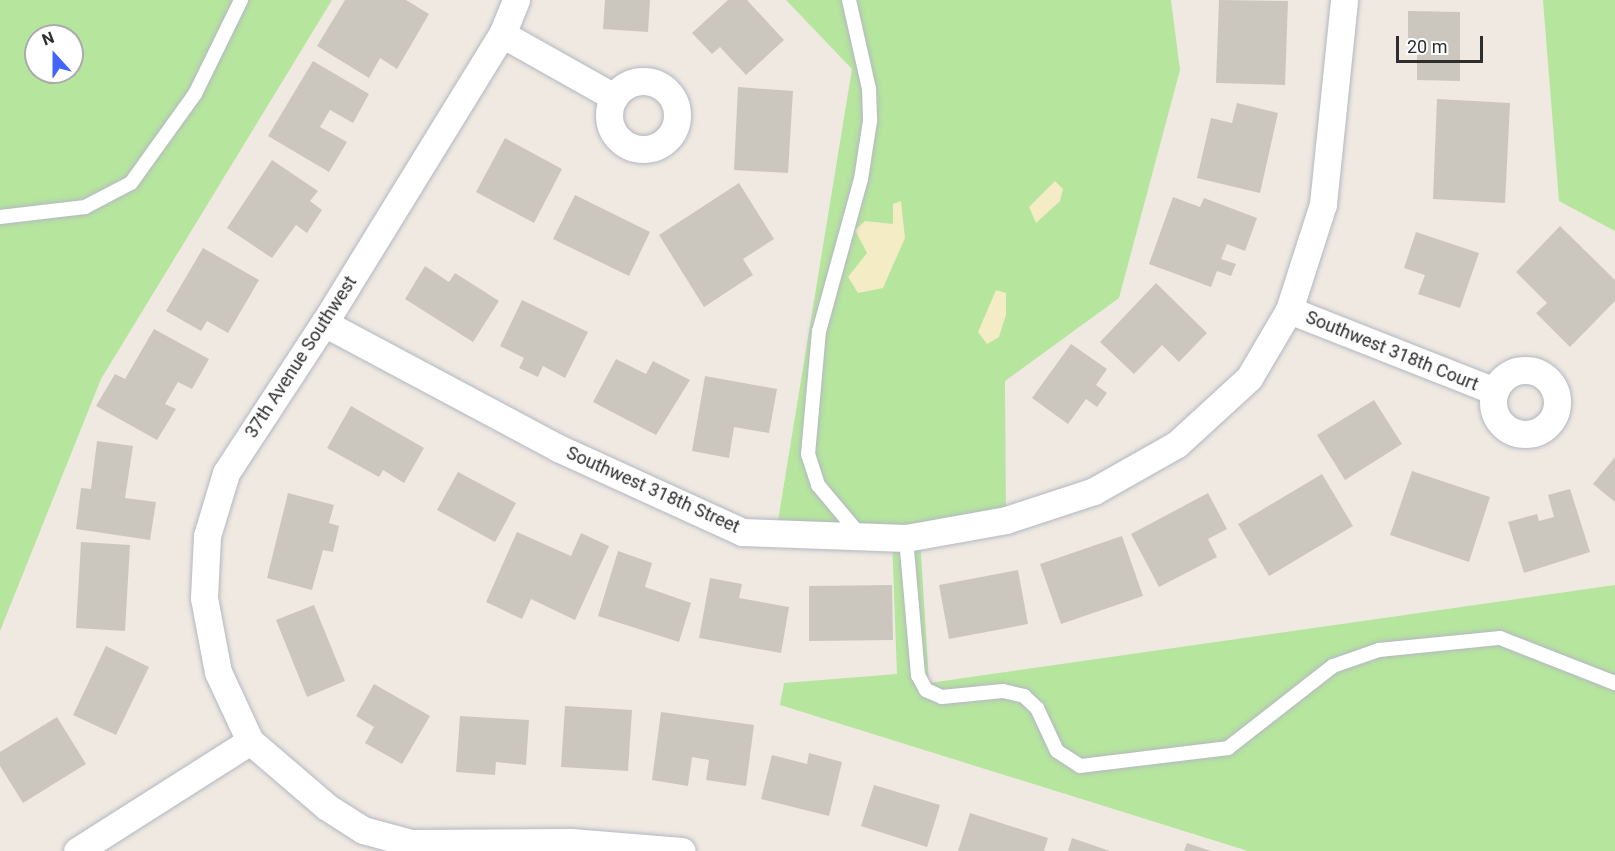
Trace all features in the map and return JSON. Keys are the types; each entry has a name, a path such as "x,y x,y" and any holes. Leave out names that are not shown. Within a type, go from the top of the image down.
{"street":[{"name":"37th Avenue Southwest","path":"250,741 218,672 204,598 207,536 225,473 324,323 502,34 516,0"},
{"name":"Southwest 318th Street","path":"324,323 558,448 742,532 863,539 906,538 1006,520 1094,491 1177,444 1250,378 1289,310 1323,204 1344,0"},
{"path":"502,34 614,97"},
{"name":"Southwest 318th Court","path":"1289,310 1495,392"},
{"path":"78,851 250,741 327,807 363,830 411,843 571,842 682,851"}],"lane":[{"path":"0,217 85,207 131,183 195,94 241,0"},
{"path":"849,0 863,55 870,121 861,179 819,331 808,454 818,485 863,539"},
{"path":"906,538 918,675 926,690 942,697 1003,691 1024,696 1037,708 1057,751 1080,766 1228,748 1333,666 1379,650 1500,638 1615,683"}],"green space":[{"path":"0,0 332,0 101,379 0,631"},
{"path":"786,0 1171,0 1180,70 1119,298 1005,381 1006,520 920,538 929,683 1615,585 1615,851 1248,851 780,705 784,683 897,674 892,539 776,533 852,69"},
{"path":"1543,0 1615,0 1615,231 1559,201"}],"sand":[{"path":"1055,181 1063,189 1060,201 1036,223 1029,207"},
{"path":"901,201 905,238 883,288 858,293 848,277 867,253 855,230 865,221 893,224 893,204"},
{"path":"996,290 1006,293 1006,315 999,337 987,344 978,332"}],"building":[{"path":"345,0 406,0 429,14 397,69 380,58 369,78 317,46"},
{"path":"605,0 650,0 648,32 603,29"},
{"path":"728,0 747,0 784,40 746,75 720,47 712,54 692,33"},
{"path":"1219,0 1288,1 1285,85 1216,83"},
{"path":"1408,11 1460,12 1460,81 1417,80 1417,39 1408,38"},
{"path":"313,61 369,94 353,123 330,110 320,127 347,142 329,172 268,136"},
{"path":"738,87 793,91 788,173 734,170"},
{"path":"1437,99 1510,103 1505,203 1433,199"},
{"path":"1237,103 1278,113 1260,193 1197,178 1211,118 1232,123"},
{"path":"505,138 562,169 534,223 476,192"},
{"path":"272,160 318,191 310,201 322,210 307,233 296,225 272,258 227,228"},
{"path":"739,183 774,239 743,259 753,275 704,307 659,235"},
{"path":"575,195 650,232 629,276 553,239"},
{"path":"1173,197 1200,207 1204,198 1257,218 1245,251 1227,244 1221,259 1236,264 1231,276 1217,271 1211,287 1149,264"},
{"path":"1560,226 1615,280 1615,301 1570,347 1536,313 1547,303 1516,272"},
{"path":"1416,232 1479,253 1460,308 1418,294 1425,275 1404,268"},
{"path":"203,248 259,280 228,333 207,321 201,331 166,311"},
{"path":"425,266 449,282 455,273 499,301 473,342 405,299"},
{"path":"1156,283 1207,333 1179,362 1162,345 1134,374 1100,342"},
{"path":"522,300 588,332 565,378 543,366 538,377 519,368 524,358 500,346"},
{"path":"154,329 209,359 192,389 178,382 165,404 176,409 157,440 96,406 115,374 125,379"},
{"path":"1071,344 1107,369 1096,385 1107,393 1097,407 1086,399 1068,424 1032,398"},
{"path":"616,359 646,374 653,361 690,380 656,435 593,402"},
{"path":"705,376 777,389 769,433 734,427 729,458 692,451"},
{"path":"1374,400 1402,444 1345,480 1317,435"},
{"path":"351,406 424,448 404,483 383,470 379,477 327,448"},
{"path":"97,441 133,446 125,498 156,502 150,540 76,529 81,488 91,489"},
{"path":"1615,457 1615,502 1593,484"},
{"path":"1412,471 1490,497 1469,562 1390,535"},
{"path":"458,472 516,503 495,542 437,510"},
{"path":"1322,474 1353,526 1269,576 1238,524"},
{"path":"1570,489 1590,552 1524,573 1508,522 1537,514 1539,521 1554,517 1548,495"},
{"path":"288,493 334,505 329,523 339,526 333,552 323,550 312,590 267,578"},
{"path":"1208,493 1227,529 1208,539 1217,557 1159,587 1131,534"},
{"path":"517,532 571,556 581,533 609,546 575,620 531,599 522,619 486,602"},
{"path":"1122,536 1143,596 1061,624 1040,564"},
{"path":"81,542 130,545 125,631 76,628"},
{"path":"618,551 652,563 645,587 691,603 679,642 598,616"},
{"path":"1018,570 1028,624 949,639 939,585"},
{"path":"710,578 742,584 739,598 789,607 781,653 699,638"},
{"path":"892,585 893,640 809,641 809,586"},
{"path":"314,605 345,681 307,697 276,620"},
{"path":"106,646 149,667 116,735 73,715"},
{"path":"374,684 430,716 402,764 365,743 374,727 356,716"},
{"path":"565,706 632,710 628,771 561,767"},
{"path":"661,712 754,725 746,786 706,780 709,760 692,757 688,786 652,780"},
{"path":"460,716 529,720 526,765 496,762 495,775 456,772"},
{"path":"57,717 86,764 23,803 0,766 0,752"},
{"path":"809,753 842,762 829,816 761,799 772,755 807,764"},
{"path":"874,785 940,805 927,847 861,826"},
{"path":"970,813 1048,838 1044,851 958,851"},
{"path":"1072,838 1110,851 1068,851"},
{"path":"1187,843 1211,851 1184,851"}]}
